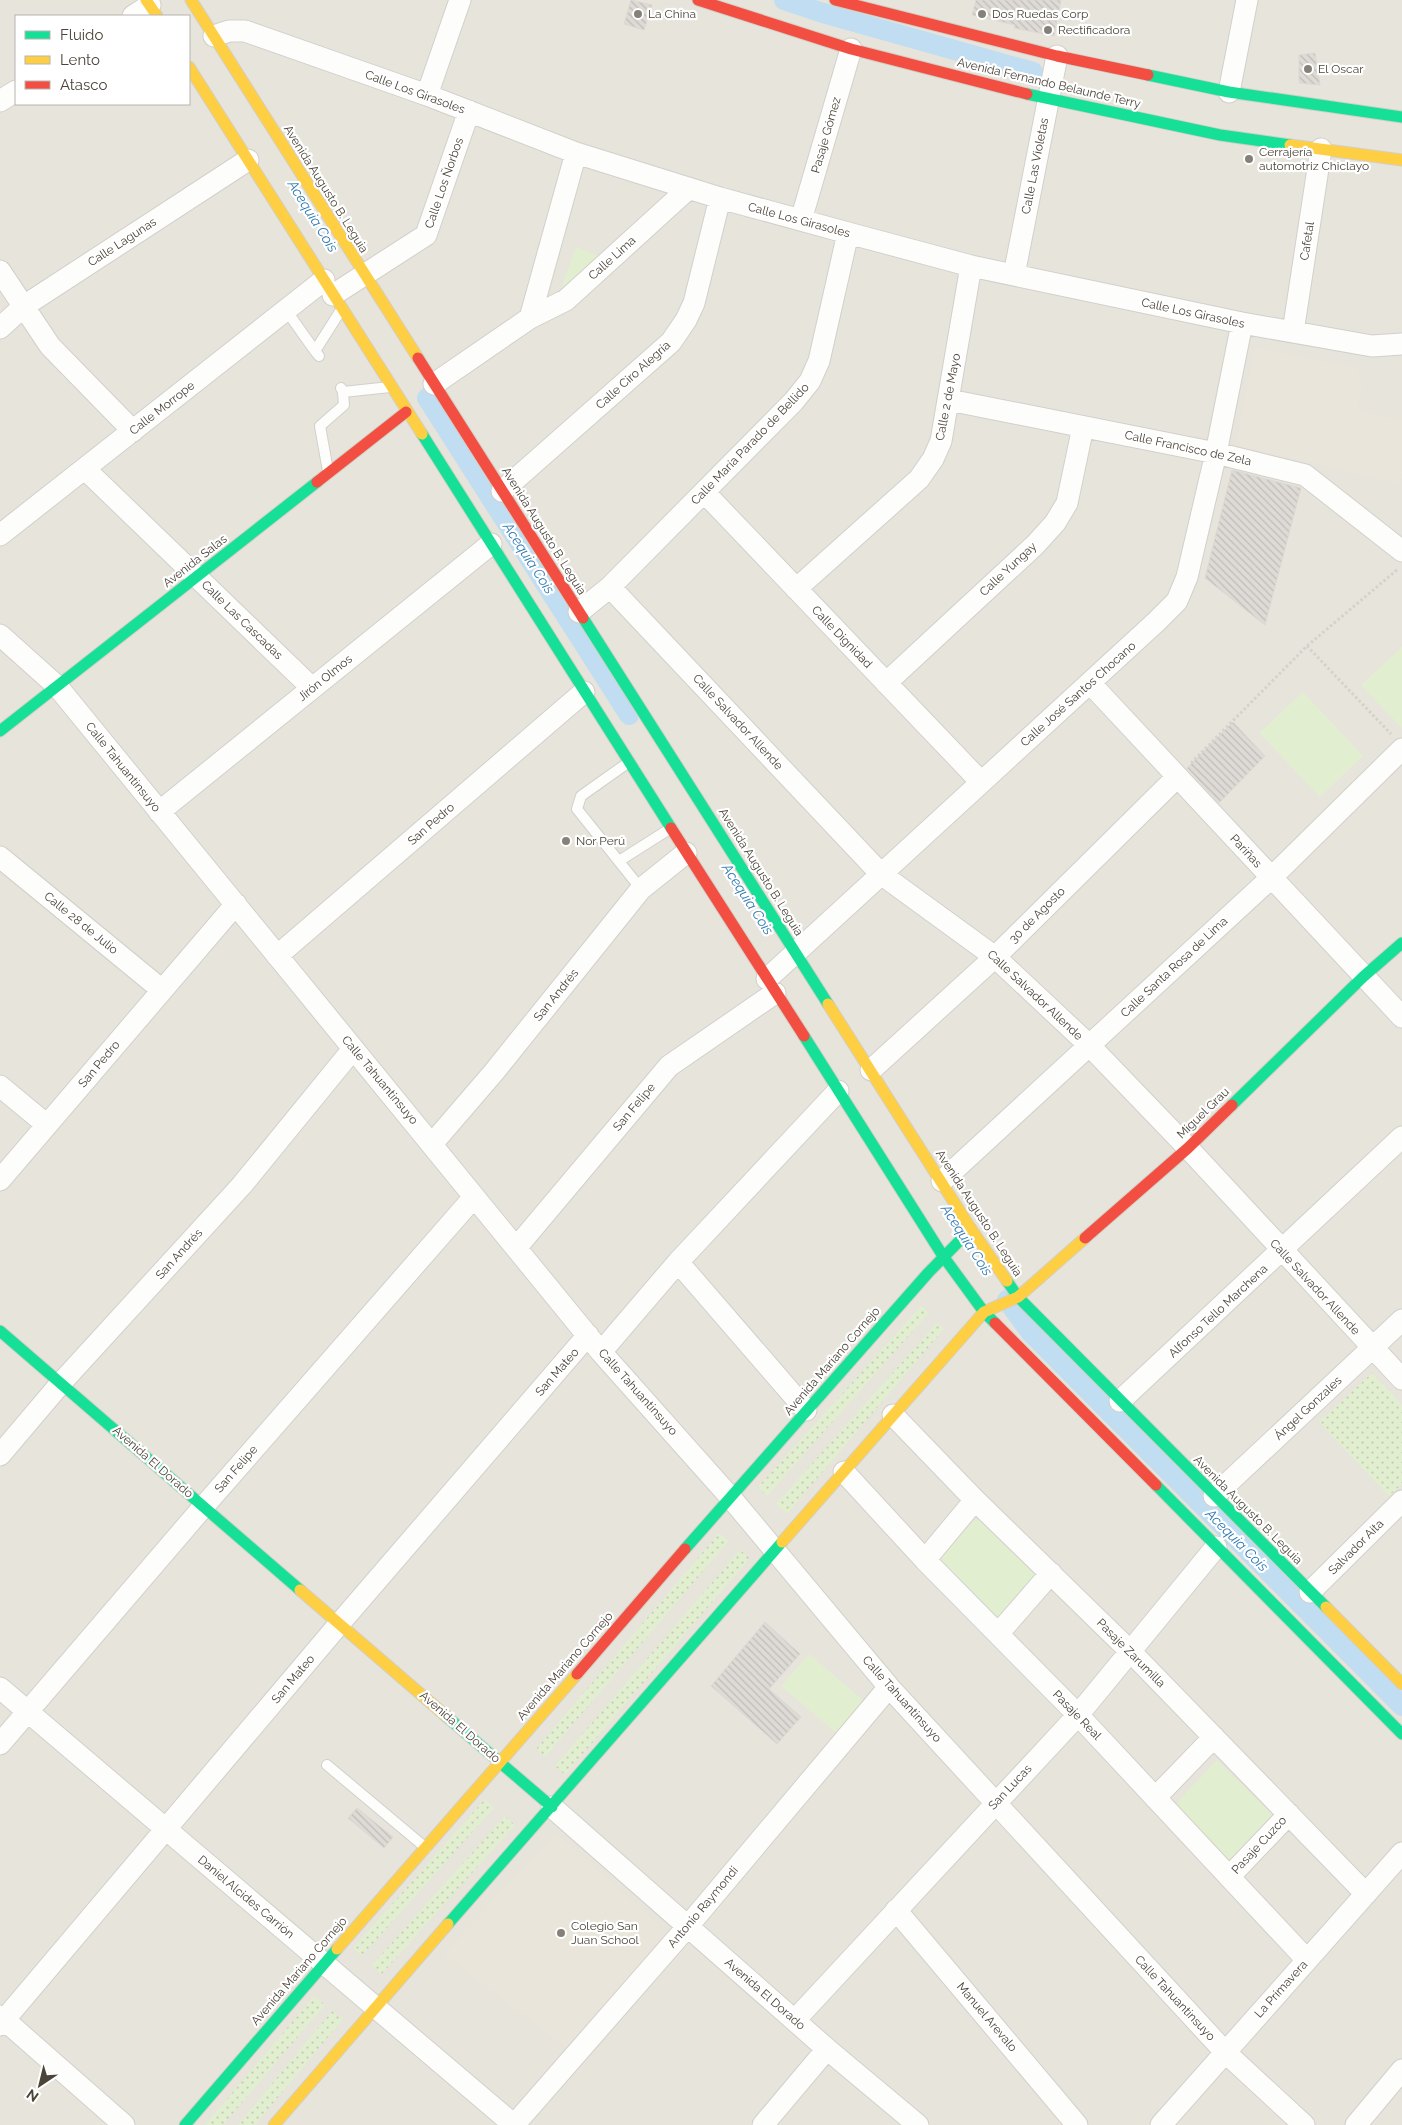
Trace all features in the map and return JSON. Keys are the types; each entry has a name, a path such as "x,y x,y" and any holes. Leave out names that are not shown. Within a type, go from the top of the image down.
{"main road":[{"name":"Avenida Augusto B. Leguia","path":"191,0 363,274 942,1182 970,1230 1017,1297 1401,1683"},
{"name":"Avenida Fernando Belaunde Terry","path":"698,0 851,49 1048,98 1220,135 1402,160"},
{"path":"835,0 1057,56 1229,92 1402,117"},
{"path":"190,69 838,1091 944,1255 985,1312 1402,1734"},
{"name":"Avenida Salas","path":"0,731 406,412"},
{"name":"Miguel Grau","path":"1017,1297 1188,1148 1363,977 1402,943"},
{"name":"Avenida Mariano Cornejo","path":"185,2125 806,1410 944,1255 970,1230"},
{"path":"274,2125 375,2007 985,1312 1017,1297"},
{"name":"Avenida El Dorado","path":"0,1331 552,1807"}],"street":[{"path":"427,95 460,0"},
{"path":"1229,92 1247,0"},
{"name":"Calle Los Girasoles","path":"214,36 229,31 245,31 427,95 576,153 720,198 971,266 1242,323 1372,346 1402,344"},
{"name":"Pasaje Gómez","path":"801,220 851,49"},
{"name":"Calle Las Violetas","path":"1014,275 1057,56"},
{"path":"0,102 15,92"},
{"name":"Calle Los Ñorbos","path":"333,295 426,235 469,111"},
{"name":"Cafetal","path":"1293,332 1321,149"},
{"path":"530,318 576,153"},
{"name":"Calle Lagunas","path":"0,328 24,306 248,160"},
{"name":"Calle Lima","path":"434,384 530,318 566,300 689,188"},
{"name":"Calle Ciro Alegría","path":"502,491 671,342 686,320 694,303 720,198"},
{"name":"Calle María Parado de Bellido","path":"579,612 610,587 794,400 810,381 819,361 848,233"},
{"name":"Calle 2 de Mayo","path":"796,589 919,479 933,458 941,441 971,266"},
{"path":"0,271 50,346 133,431"},
{"name":"Calle Morrope","path":"0,535 286,310 333,295"},
{"name":"Calle José Santos Chocano","path":"770,983 796,953 1177,601 1187,577 1216,453 1242,323"},
{"name":"Calle Francisco de Zela","path":"949,400 1216,453 1305,475 1402,551"},
{"name":"Calle Yungay","path":"886,683 1035,545 1054,523 1067,503 1083,427"},
{"name":"Calle Las Cascadas","path":"85,469 312,688"},
{"name":"Calle Dignidad","path":"704,492 981,782"},
{"name":"Jirón Olmos","path":"160,812 491,544"},
{"name":"Calle Salvador Allende","path":"610,587 881,874 995,957 1089,1045 1188,1148 1402,1380"},
{"name":"Calle Tahuantinsuyo","path":"0,635 57,686 516,1248 595,1343 731,1498 889,1687 1225,2052 1304,2125"},
{"name":"Pariñas","path":"1090,683 1402,1017"},
{"name":"San Pedro","path":"277,956 584,692"},
{"name":"Calle Santa Rosa de Lima","path":"942,1182 1271,878 1399,744"},
{"name":"30 de Agosto","path":"871,1070 995,957 1177,777"},
{"name":"San Andrés","path":"432,1144 494,1072 641,890 686,853"},
{"name":"Calle 28 de Julio","path":"0,857 162,990"},
{"name":"San Pedro","path":"0,1180 236,904"},
{"name":"San Felipe","path":"516,1248 669,1066 770,983"},
{"name":"San Andrés","path":"0,1455 61,1383 242,1185 353,1048"},
{"path":"0,1086 47,1125"},
{"name":"San Mateo","path":"1,2020 340,1623 595,1343 678,1262 838,1091"},
{"name":"Alfonso Tello Marchena","path":"1120,1401 1402,1137"},
{"name":"San Felipe","path":"0,1744 204,1506 474,1197"},
{"path":"678,1262 806,1410"},
{"name":"Ángel Gonzales","path":"1214,1496 1402,1320"},
{"name":"Pasaje Zarumilla","path":"893,1415 976,1500 1130,1651 1366,1894"},
{"name":"Pasaje Real","path":"844,1472 925,1560 1078,1714 1306,1960"},
{"path":"925,1560 976,1500"},
{"name":"Salvador Aita","path":"1310,1592 1402,1501"},
{"name":"San Lucas","path":"795,2020 1078,1714 1216,1546"},
{"path":"998,1634 1051,1573"},
{"name":"Antonio Raymondi","path":"514,2125 688,1926 889,1687"},
{"name":"Daniel Alcides Carrión","path":"0,1688 514,2125"},
{"path":"1155,1798 1214,1737"},
{"name":"Avenida El Dorado","path":"552,1807 827,2049 918,2125"},
{"name":"Pasaje Cuzco","path":"1229,1877 1289,1814"},
{"name":"La Primavera","path":"1161,2125 1402,1853"},
{"name":"Manuel Arevalo","path":"896,1910 1077,2125"},
{"path":"1,2020 124,2125"},
{"path":"763,2125 827,2049"},
{"path":"1356,2125 1402,2070"}],"lane":[{"path":"286,310 317,353 333,295"},
{"path":"329,473 320,426 344,405 342,390 391,387"},
{"path":"629,762 581,796 577,808 641,890"},
{"path":"619,861 671,828"},
{"path":"327,1765 426,1848"}],"path":[{"path":"1177,777 1307,646 1402,565"},
{"path":"1307,646 1399,744"}],"shaded area":[{"path":"0,0 1402,0 1402,2125 0,2125"},
{"path":"1255,348 1357,368 1362,383 1357,411 1402,420 1401,484 1236,445"},
{"name":"Colegio San Juan School","path":"556,1834 660,1925 659,1942 568,2049 444,1954"}],"green space":[{"path":"576,247 606,259 557,300"},
{"path":"1402,647 1402,728 1361,685"},
{"path":"1303,692 1363,756 1320,797 1259,733"},
{"path":"921,1306 929,1313 767,1496 758,1487"},
{"path":"937,1323 944,1329 787,1514 776,1504"},
{"path":"1372,1373 1402,1405 1402,1484 1389,1496 1319,1422"},
{"path":"979,1520 1039,1575 998,1623 941,1564 942,1557 973,1521"},
{"path":"719,1533 729,1541 545,1757 536,1749"},
{"path":"740,1550 750,1558 565,1775 555,1766"},
{"path":"809,1654 864,1701 836,1733 781,1686"},
{"path":"1217,1760 1277,1819 1233,1864 1175,1805"},
{"path":"485,1799 494,1808 362,1956 353,1948"},
{"path":"505,1816 515,1825 382,1974 372,1965"},
{"path":"314,1996 325,2005 223,2125 205,2125"},
{"path":"332,2011 343,2019 255,2125 238,2125"}],"building":[{"name":"La China","path":"631,0 652,5 644,30 624,24"},
{"path":"976,0 1061,0 1054,36 1014,28 1015,25 972,15"},
{"name":"El Oscar","path":"1315,53 1320,85 1299,83 1299,55"},
{"path":"1232,470 1301,488 1265,625 1205,578"},
{"path":"1233,722 1265,756 1219,803 1187,768"},
{"path":"765,1622 800,1654 769,1689 801,1717 777,1744 711,1686"},
{"path":"357,1808 393,1837 384,1848 348,1818"}],"waterway":[{"path":"784,0 823,13 1033,72"},
{"name":"Acequia Cois","path":"427,398 629,715"},
{"name":"Acequia Cois","path":"1007,1300 1031,1333 1402,1706"}],"traffic: fast":[{"path":"1148,75 1229,92 1402,117"},
{"path":"1027,94 1220,135 1290,145"},
{"path":"422,434 671,828"},
{"path":"0,731 317,482"},
{"path":"583,618 828,1004"},
{"path":"1232,1105 1363,977 1402,943"},
{"path":"804,1036 943,1256 984,1312 995,1323"},
{"path":"685,1549 928,1273 971,1229"},
{"path":"1007,1281 1018,1297 1326,1607"},
{"path":"0,1331 300,1590"},
{"path":"1156,1485 1402,1734"},
{"path":"448,1924 782,1542"},
{"path":"446,1716 552,1807"},
{"path":"185,2125 337,1949"}],"traffic: slow":[{"path":"146,0 156,15"},
{"path":"191,0 418,358"},
{"path":"190,69 422,434"},
{"path":"1290,145 1402,160"},
{"path":"828,1004 971,1229 1007,1281"},
{"path":"782,1542 984,1312 1018,1297 1085,1238"},
{"path":"300,1590 446,1716"},
{"path":"1326,1607 1402,1684"},
{"path":"337,1949 577,1674"},
{"path":"274,2125 448,1924"}],"traffic: jam":[{"path":"698,0 851,49 1027,94"},
{"path":"835,0 1057,56 1148,75"},
{"path":"418,358 583,618"},
{"path":"317,482 406,412"},
{"path":"671,828 804,1036"},
{"path":"1085,1238 1188,1148 1232,1105"},
{"path":"995,1323 1156,1485"},
{"path":"577,1674 685,1549"}],"place":[{"name":"La China","path":"638,14"},
{"name":"Dos Ruedas Corp","path":"982,14"},
{"name":"Rectificadora","path":"1048,30"},
{"name":"El Oscar","path":"1308,69"},
{"name":"Cerrajería automotriz Chiclayo","path":"1249,159"},
{"name":"Nor Perú","path":"566,841"},
{"name":"Colegio San Juan School","path":"561,1933"}]}
